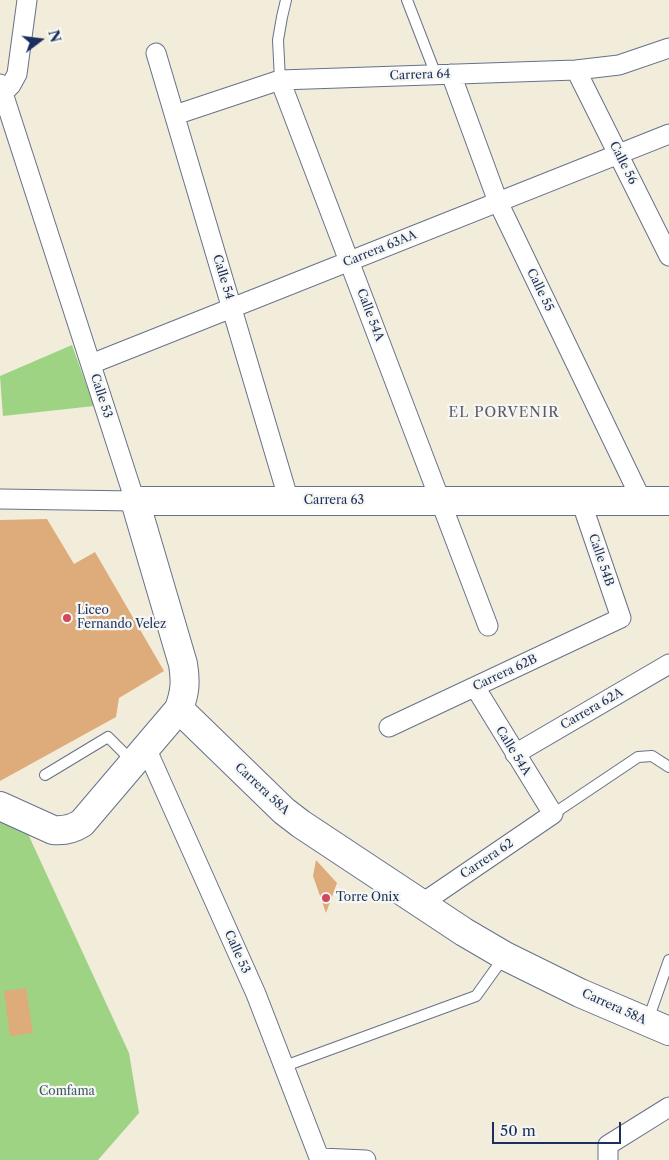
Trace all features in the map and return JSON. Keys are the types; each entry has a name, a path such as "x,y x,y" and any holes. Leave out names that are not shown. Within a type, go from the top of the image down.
{"street":[{"path":"1,91 11,85 17,74 27,0"},
{"name":"Carrera 64","path":"174,115 280,80 576,70 618,65 669,48"},
{"name":"Calle 54","path":"156,53 289,501"},
{"name":"Calle 56","path":"576,70 669,256"},
{"name":"Calle 55","path":"443,74 498,202 642,501"},
{"name":"Calle 54A","path":"280,80 488,626"},
{"name":"Calle 53","path":"1,91 134,500 183,664 186,679 184,696 178,709"},
{"name":"Carrera 63AA","path":"90,364 669,134"},
{"name":"Carrera 63","path":"0,500 669,501"},
{"name":"Calle 54B","path":"581,501 621,618"},
{"name":"Carrera 62B","path":"389,727 621,618"},
{"name":"Carrera 62A","path":"515,754 669,664"},
{"name":"Calle 54A","path":"475,687 553,814"},
{"path":"0,806 53,830 61,831 76,827 82,823 178,709"},
{"name":"Carrera 58A","path":"178,709 284,811 421,904 505,956 580,993 658,1027"},
{"name":"Calle 53","path":"140,755 256,994 320,1159"},
{"name":"Carrera 62","path":"421,904 553,814"},
{"path":"608,1160 608,1145 669,1107"},
{"path":"320,1159 366,1160"}],"lane":[{"name":"Calle 54A","path":"280,80 278,40 286,0"},
{"name":"Calle 55","path":"407,0 443,74"},
{"path":"45,775 108,736 140,755"},
{"path":"553,814 638,757 652,756 669,766"},
{"path":"285,1066 476,996 505,956"},
{"path":"658,1027 669,960"}],"green space":[{"path":"72,345 94,406 3,416 0,376"},
{"name":"Comfama","path":"0,822 28,834 129,1053 139,1113 98,1160 0,1160"}],"building":[{"name":"Liceo Fernando Velez","path":"47,519 74,564 95,552 164,671 119,698 116,717 0,781 0,520"},
{"name":"Torre Onix","path":"316,860 337,883 326,913 313,876"},
{"path":"26,988 33,1033 10,1036 4,991"}],"place":[{"name":"Liceo Fernando Velez","path":"67,618"},
{"name":"Torre Onix","path":"326,898"}],"district":[{"name":"EL PORVENIR","path":"504,413"}]}
